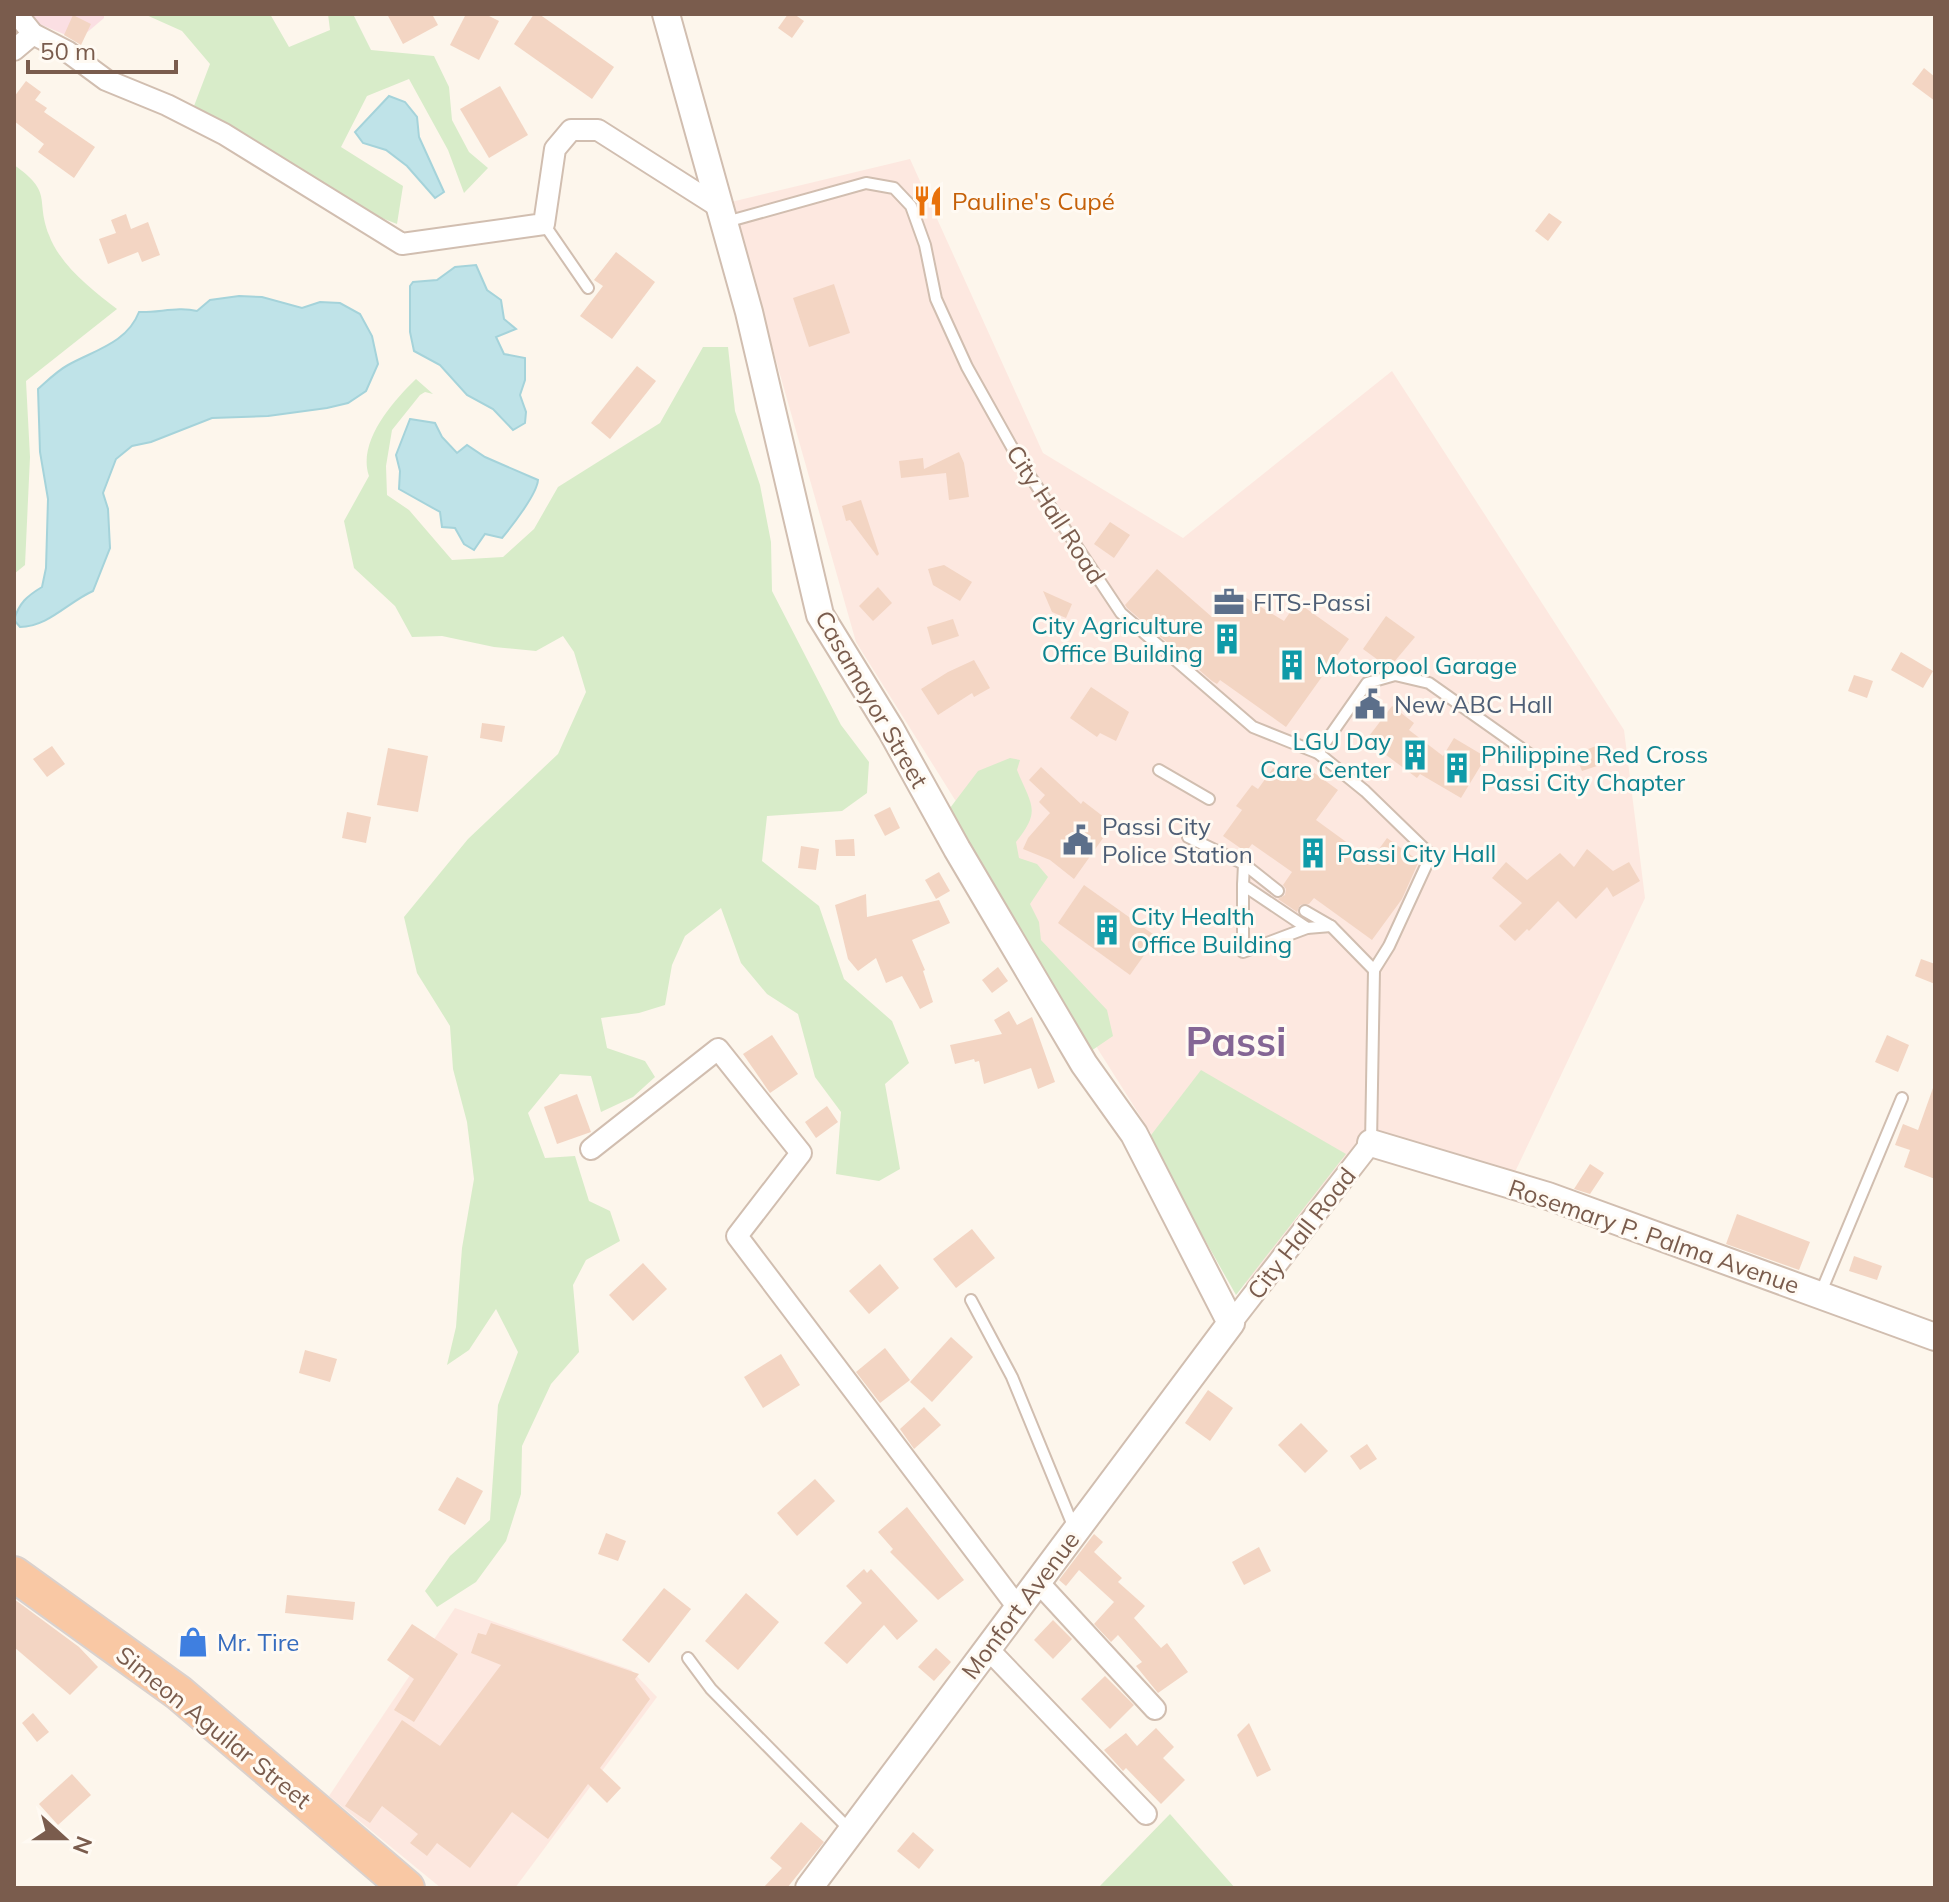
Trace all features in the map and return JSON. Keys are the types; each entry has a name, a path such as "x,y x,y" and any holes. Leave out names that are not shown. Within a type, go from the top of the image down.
{"highway":[{"name":"Simeon Aguilar Street","path":"14,1574 179,1693 407,1888"}],"street":[{"path":"17,14 33,34 68,52 106,80 167,105 224,134 402,244 544,224 555,149 571,130 598,130 721,215"},
{"name":"Casamayor Street","path":"666,14 749,312 820,615 891,730 1084,1064 1134,1134 1231,1323"},
{"path":"14,50 33,34"},
{"path":"591,1149 718,1049 801,1153 737,1236 1019,1609"},
{"name":"City Hall Road","path":"1231,1323 1371,1143"},
{"name":"Rosemary P. Palma Avenue","path":"1371,1143 1548,1196 1935,1337"},
{"name":"Monfort Avenue","path":"809,1888 1231,1323"},
{"path":"1038,1582 1155,1709"},
{"path":"988,1649 1146,1814"}],"lane":[{"name":"City Hall Road","path":"721,215 866,183 894,188 911,206 925,245 936,299 967,367 1018,458 1121,613 1253,727 1318,753 1365,791 1431,855 1389,946 1374,970"},
{"path":"544,224 588,288"},
{"path":"1318,753 1367,683 1395,675 1429,683 1535,758"},
{"path":"1159,770 1209,799"},
{"path":"1188,837 1244,864 1278,891"},
{"path":"1244,864 1243,952 1307,928 1331,926"},
{"path":"1243,885 1307,928"},
{"path":"1305,911 1331,926 1374,970 1371,1143"},
{"path":"1820,1295 1902,1098"},
{"path":"971,1300 1012,1377 1075,1531"},
{"path":"688,1658 711,1689 852,1831"}],"shaded area":[{"path":"30,14 104,14 104,18 78,40 37,23"},
{"path":"910,159 1043,453 1183,538 1392,371 1624,730 1645,898 1515,1172 1366,1134 1249,1288 1099,1051 967,819 856,642 731,202"},
{"path":"455,1608 631,1670 657,1697 515,1888 441,1888 329,1796"}],"green space":[{"path":"144,14 270,14 289,47 330,30 328,14 353,14 371,50 434,56 449,87 452,120 469,152 488,168 464,193 448,150 409,79 367,96 341,147 403,186 397,224 331,198 263,146 194,106 210,64 182,31"},
{"path":"14,165 39,190 45,223 61,257 87,285 117,309 26,381 30,457 25,565 14,574"},
{"path":"703,347 728,347 735,411 760,485 771,542 772,591 841,725 869,762 867,793 842,811 767,816 762,861 819,906 844,979 892,1021 909,1063 885,1084 900,1169 879,1181 836,1174 841,1112 815,1077 798,1014 767,994 741,963 721,908 685,936 672,965 665,1005 639,1013 601,1018 607,1048 645,1061 655,1077 633,1097 601,1112 591,1076 560,1074 528,1113 545,1158 575,1156 589,1201 610,1211 620,1241 586,1260 573,1285 579,1352 551,1384 522,1446 521,1494 506,1541 476,1582 437,1607 425,1591 450,1556 490,1520 498,1405 518,1352 496,1309 469,1350 447,1365 456,1327 462,1248 474,1179 467,1122 453,1069 450,1026 417,973 404,917 468,839 558,754 586,692 574,652 563,636 536,651 494,647 442,636 412,637 395,606 354,568 344,521 369,476 368,450 379,423 416,379 433,394 425,392 420,395 392,430 386,466 387,495 409,510 452,560 503,557 534,529 558,487 660,423"},
{"path":"1010,758 1020,760 1017,770 1032,807 1029,822 1016,842 1019,858 1037,864 1048,877 1030,904 1039,922 1041,940 1107,1010 1113,1036 1091,1051 947,812 978,771"},
{"path":"1201,1070 1346,1154 1236,1295 1148,1139"},
{"path":"1170,1814 1235,1888 1098,1888"}],"water":[{"path":"389,96 405,102 417,117 419,137 444,192 435,198 407,166 386,150 363,143 355,132"},
{"path":"476,265 487,290 501,300 504,319 516,329 496,337 504,354 525,358 525,380 520,395 526,412 525,423 513,430 493,409 467,395 440,365 414,351 410,332 410,286 413,282 437,280 455,267"},
{"path":"262,297 302,308 320,302 340,303 360,314 372,336 378,364 366,391 348,403 327,408 268,416 212,418 151,442 132,446 116,459 103,493 108,509 110,548 93,591 49,619 20,627 14,620 18,609 24,600 42,587 46,568 48,499 40,452 38,389 64,367 118,338 134,323 139,312 197,311 210,300"},
{"path":"410,419 435,423 442,437 457,453 467,445 485,457 538,480 529,501 502,538 485,534 474,550 464,544 455,528 442,527 440,512 399,489 400,471 396,455"}],"building":[{"path":"387,14 432,14 438,25 403,44"},
{"path":"466,14 485,14 499,21 479,60 450,45"},
{"path":"534,14 539,14 614,67 592,99 514,44"},
{"path":"788,14 794,14 804,21 792,38 778,28"},
{"path":"73,15 91,24 81,45 64,35"},
{"path":"1924,68 1935,77 1935,101 1912,84"},
{"path":"26,81 41,92 35,100 47,108 44,112 95,147 74,178 38,152 44,144 14,121 14,97"},
{"path":"500,86 528,135 489,158 460,109"},
{"path":"1549,213 1562,222 1548,241 1535,231"},
{"path":"126,214 131,229 148,222 160,255 142,262 138,252 108,264 99,239 116,233 111,220"},
{"path":"616,252 655,282 612,339 580,316 603,286 594,280"},
{"path":"834,284 850,333 809,347 793,298"},
{"path":"637,366 656,381 610,439 591,423"},
{"path":"959,452 964,463 969,497 949,500 946,473 901,478 899,461 923,458 924,469"},
{"path":"861,500 879,554 877,556 850,520 846,521 842,506"},
{"path":"1110,522 1130,535 1114,558 1094,544"},
{"path":"944,565 972,582 960,601 933,585 928,569"},
{"path":"1157,569 1212,617 1230,588 1284,621 1297,602 1349,639 1286,727 1220,680 1217,684 1212,681 1127,608 1125,605"},
{"path":"878,587 892,603 873,621 859,606"},
{"path":"1043,591 1072,604 1066,618 1052,612"},
{"path":"1386,616 1415,637 1389,668 1363,649"},
{"path":"953,619 959,636 932,645 927,627"},
{"path":"1901,652 1933,671 1923,688 1891,670"},
{"path":"974,660 990,688 974,697 972,693 938,715 921,689"},
{"path":"1854,675 1873,681 1867,698 1848,691"},
{"path":"1091,687 1129,712 1116,741 1100,733 1097,737 1070,718"},
{"path":"1392,706 1414,723 1409,730 1443,756 1454,738 1486,757 1461,798 1420,774 1417,778 1366,740"},
{"path":"482,723 505,726 502,742 480,738"},
{"path":"52,746 65,764 47,777 33,759"},
{"path":"1596,746 1603,764 1582,771 1575,754"},
{"path":"388,748 428,756 418,812 377,805"},
{"name":"Passi City Hall","path":"1302,764 1338,790 1316,820 1371,860 1387,838 1419,861 1402,899 1372,940 1314,898 1309,904 1300,905 1297,912 1278,899 1285,895 1283,885 1292,872 1252,844 1246,852 1223,836 1242,810 1236,806 1252,785 1258,789 1273,768 1290,780"},
{"path":"1041,767 1081,804 1083,801 1113,824 1074,879 1050,860 1023,849 1028,838 1050,813 1039,802 1045,795 1029,780"},
{"path":"890,807 900,828 885,836 874,815"},
{"path":"347,812 371,817 366,843 342,838"},
{"path":"854,839 855,856 836,856 835,840"},
{"path":"801,846 819,849 816,870 798,868"},
{"path":"1587,849 1613,871 1629,862 1640,881 1613,897 1607,887 1576,919 1558,901 1515,941 1499,926 1522,903 1492,878 1506,862 1527,880 1560,853 1574,867"},
{"path":"939,872 950,891 936,899 925,880"},
{"name":"City Health Office Building","path":"1084,885 1157,937 1130,975 1058,923"},
{"path":"866,894 867,917 939,900 950,923 912,940 925,970 933,1002 920,1009 902,976 886,983 876,958 858,971 848,959 835,905"},
{"path":"1921,959 1935,964 1935,984 1915,976"},
{"path":"998,967 1008,981 992,993 982,980"},
{"path":"1009,1011 1017,1025 1032,1017 1055,1082 1038,1089 1031,1068 984,1084 979,1061 975,1062 974,1059 955,1064 950,1045 1002,1034 994,1020"},
{"path":"772,1035 798,1074 770,1093 743,1054"},
{"path":"1887,1035 1909,1045 1898,1072 1875,1062"},
{"path":"1933,1088 1935,1179 1904,1167 1910,1150 1895,1145 1903,1124 1918,1130"},
{"path":"577,1094 591,1132 557,1144 544,1107"},
{"path":"827,1106 838,1122 816,1138 805,1122"},
{"path":"1590,1164 1604,1173 1590,1194 1574,1189"},
{"path":"1737,1214 1810,1242 1799,1270 1726,1244"},
{"path":"972,1229 995,1258 956,1288 933,1259"},
{"path":"1854,1256 1882,1266 1877,1280 1849,1271"},
{"path":"643,1263 667,1289 633,1321 609,1295"},
{"path":"880,1264 899,1288 869,1314 849,1291"},
{"path":"951,1337 973,1357 932,1402 910,1382"},
{"path":"885,1348 910,1380 880,1403 856,1372"},
{"path":"305,1350 337,1359 330,1382 299,1373"},
{"path":"781,1354 800,1385 763,1408 744,1377"},
{"path":"1208,1390 1233,1408 1210,1441 1185,1423"},
{"path":"924,1407 941,1425 914,1449 900,1429"},
{"path":"1301,1423 1328,1451 1305,1473 1278,1445"},
{"path":"1367,1444 1377,1459 1360,1470 1350,1456"},
{"path":"457,1477 483,1491 465,1525 438,1510"},
{"path":"815,1479 835,1501 797,1536 777,1513"},
{"path":"907,1507 964,1580 938,1600 890,1552 893,1549 878,1532"},
{"path":"606,1533 626,1541 618,1561 598,1554"},
{"path":"1094,1534 1103,1542 1094,1552 1122,1578 1118,1582 1145,1606 1134,1618 1161,1648 1167,1643 1188,1672 1158,1693 1136,1666 1142,1662 1118,1635 1111,1642 1094,1624 1114,1602 1079,1570 1066,1586 1059,1580"},
{"path":"1259,1547 1271,1571 1244,1585 1232,1562"},
{"path":"864,1569 867,1573 871,1569 918,1621 897,1640 884,1625 847,1664 824,1643 862,1603 846,1586"},
{"path":"664,1588 691,1609 649,1663 622,1640"},
{"path":"746,1593 779,1622 738,1670 705,1641"},
{"path":"287,1595 355,1602 353,1620 285,1613"},
{"path":"14,1599 79,1647 98,1667 70,1695 14,1647"},
{"path":"1053,1620 1072,1639 1053,1659 1034,1640"},
{"path":"491,1623 639,1674 635,1679 650,1699 600,1768 621,1788 607,1803 588,1784 548,1839 512,1812 470,1868 437,1843 427,1856 410,1843 418,1834 382,1806 370,1823 345,1806 402,1720 440,1746 501,1665 471,1653 478,1633 486,1635"},
{"path":"412,1624 458,1654 414,1722 394,1710 414,1679 387,1660"},
{"path":"936,1648 951,1662 934,1681 918,1667"},
{"path":"1105,1676 1134,1705 1110,1729 1081,1699"},
{"path":"33,1713 49,1732 37,1742 22,1723"},
{"path":"1249,1723 1271,1770 1257,1777 1237,1735"},
{"path":"1156,1728 1174,1747 1163,1758 1185,1780 1161,1804 1104,1750 1126,1733 1137,1746"},
{"path":"72,1774 91,1795 58,1825 39,1804"},
{"path":"801,1822 824,1842 787,1888 763,1888 782,1868 770,1858"},
{"path":"913,1832 934,1850 919,1869 897,1851"}],"place":[{"name":"Pauline's Cupé","path":"928,201"},
{"name":"FITS-Passi","path":"1229,602"},
{"name":"City Agriculture Office Building","path":"1227,639"},
{"name":"Motorpool Garage","path":"1292,665"},
{"name":"New ABC Hall","path":"1370,704"},
{"name":"LGU Day Care Center","path":"1415,755"},
{"name":"Philippine Red Cross Passi City Chapter","path":"1457,768"},
{"name":"Passi City Police Station","path":"1078,840"},
{"name":"Passi City Hall","path":"1313,853"},
{"name":"City Health Office Building","path":"1107,930"},
{"name":"Mr. Tire","path":"193,1642"}],"district":[{"name":"Passi","path":"1236,1041"}]}
